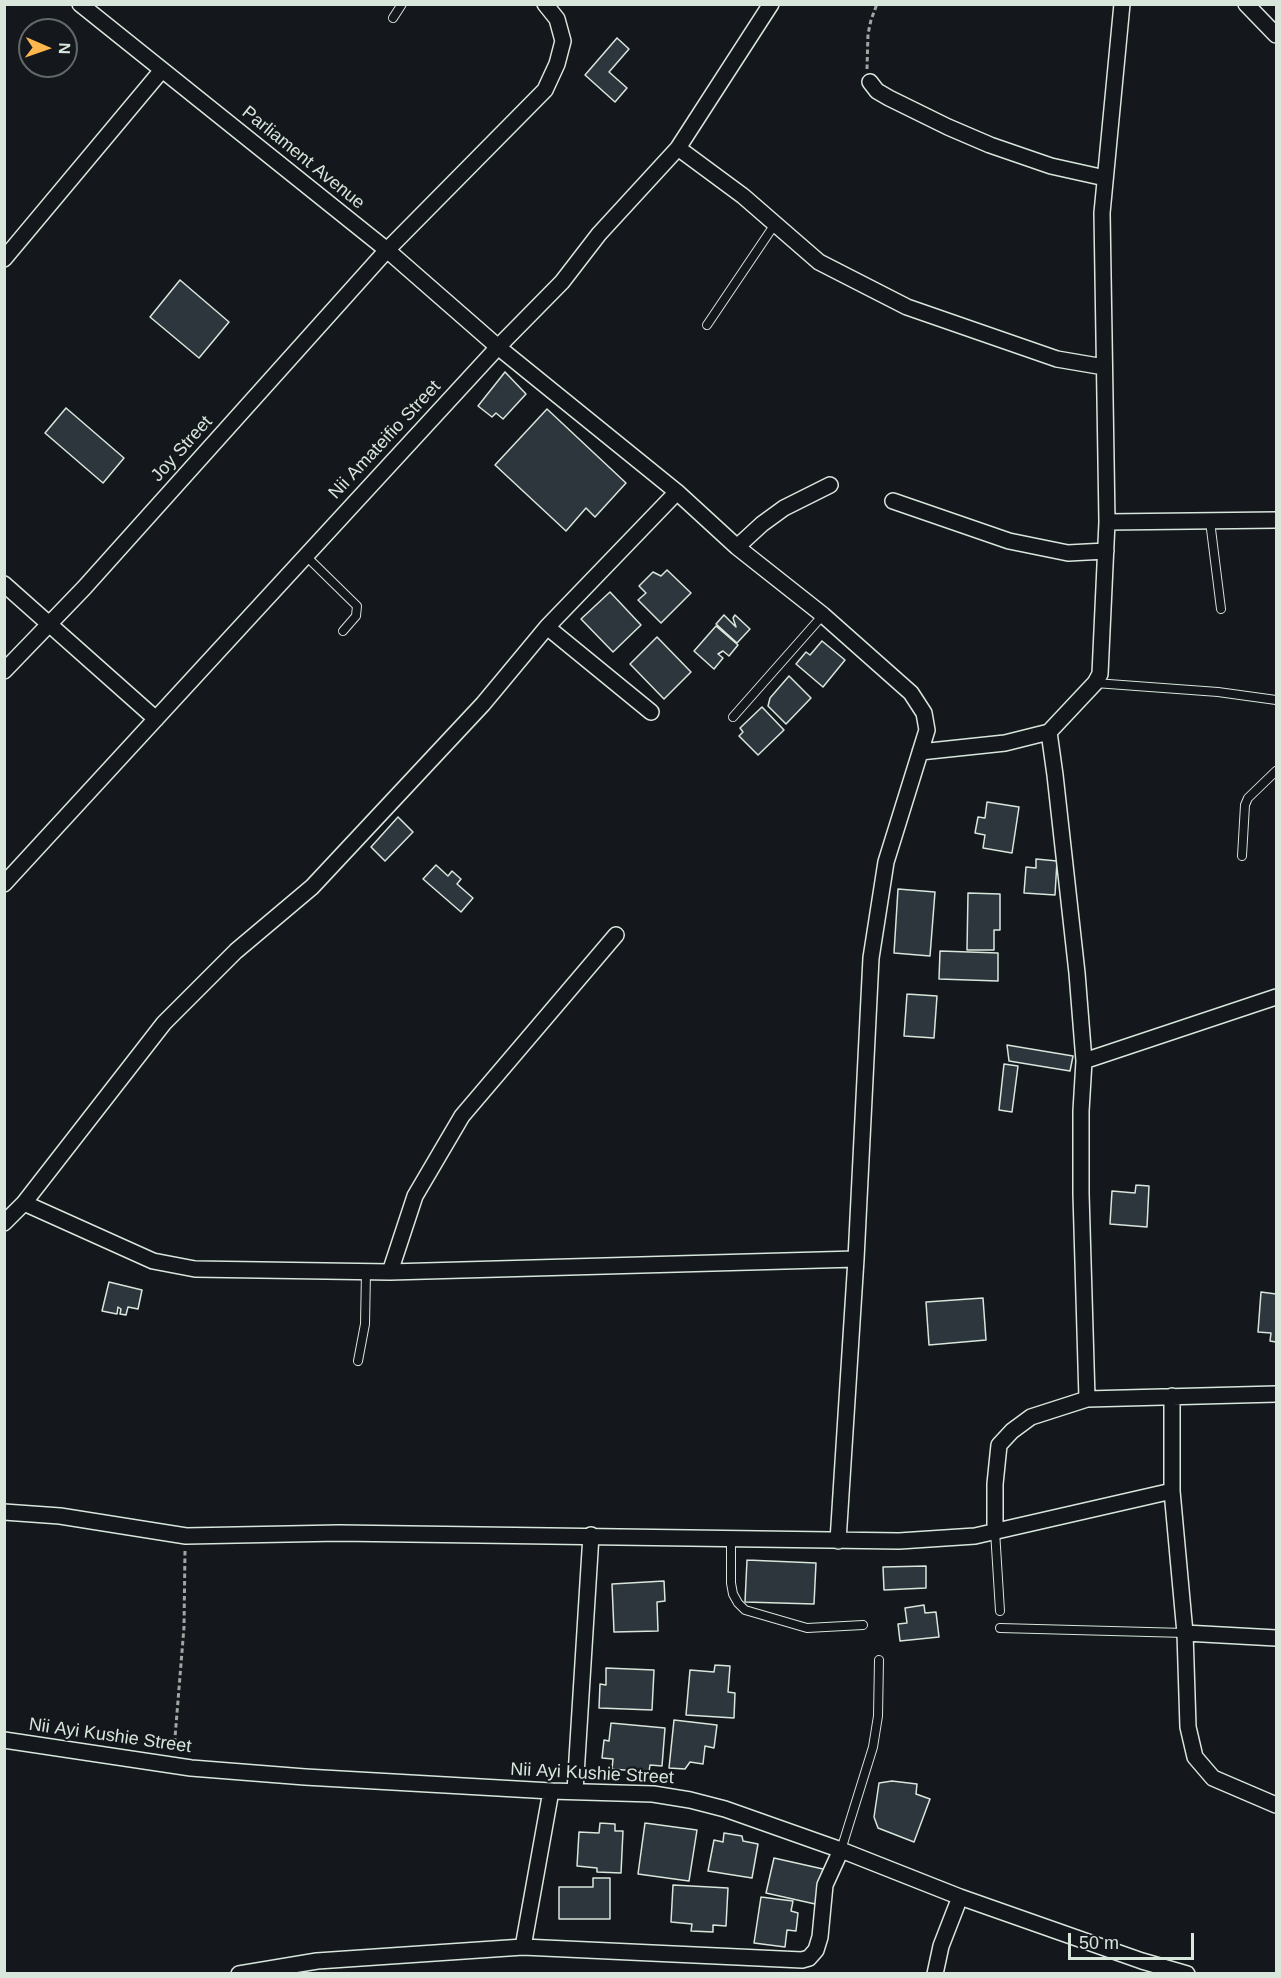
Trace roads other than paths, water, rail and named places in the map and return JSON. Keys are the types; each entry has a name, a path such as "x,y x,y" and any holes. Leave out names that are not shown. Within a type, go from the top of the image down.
{"street":[{"name":"Parliament Avenue","path":"80,4 387,250 498,347 677,492 737,547 823,615 911,693 924,712 927,730 886,862 871,958 856,1259 838,1541"},
{"name":"Joy Street","path":"4,671 84,588 387,250 545,90 557,64 562,41 557,19 545,4"},
{"name":"Nii Amateifio Street","path":"4,884 498,347 562,282 599,234 678,148 771,4"},
{"path":"920,752 1005,743 1049,732 1095,683 1100,674 1107,522 1102,213 1122,4"},
{"path":"1246,4 1276,35"},
{"path":"4,259 162,70"},
{"path":"870,82 877,91 889,98 990,145 1051,166 1105,178"},
{"path":"678,148 743,196 819,262 907,307 1057,359 1104,367"},
{"path":"737,547 784,508 830,485"},
{"path":"4,1223 24,1203 164,1023 236,951 312,887 483,704 547,627 677,492"},
{"path":"893,501 1009,541 1068,553 1106,551"},
{"path":"1107,522 1276,520"},
{"path":"4,584 156,719"},
{"path":"547,627 651,712"},
{"path":"1049,732 1076,962 1084,1060 1081,1170 1087,1399"},
{"path":"390,1272 415,1196 462,1116 616,934"},
{"path":"1084,1060 1276,997"},
{"path":"24,1203 153,1261 195,1269 390,1272 856,1259"},
{"path":"995,1531 995,1484 999,1445 1012,1431 1031,1417 1087,1399 1276,1394"},
{"path":"1172,1396 1172,1491 1185,1633 1188,1727 1195,1757 1213,1778 1276,1805"},
{"path":"4,1512 60,1516 186,1536 339,1533 899,1541 975,1536 1172,1491"},
{"path":"576,1791 591,1535"},
{"path":"1185,1633 1276,1638"},
{"name":"Nii Ayi Kushie Street","path":"4,1740 173,1765 305,1777 551,1791 653,1794 690,1800 725,1809 841,1850 960,1897 1142,1961 1186,1974"},
{"path":"523,1947 551,1791"},
{"path":"238,1974 317,1961 523,1947 810,1958 816,1950 820,1937 825,1885 841,1850"},
{"path":"935,1974 941,1946 960,1897"}],"lane":[{"path":"393,18 402,4"},
{"path":"706,325 775,224"},
{"path":"1210,521 1221,609"},
{"path":"306,556 357,606 356,616 343,631"},
{"path":"733,717 823,615"},
{"path":"1095,683 1122,687 1218,692 1276,700"},
{"path":"1242,856 1245,805 1248,798 1276,771"},
{"path":"358,1361 365,1324 366,1272"},
{"path":"995,1531 1000,1611"},
{"path":"731,1539 733,1594 745,1610 807,1628 863,1624"},
{"path":"1000,1628 1185,1633"},
{"path":"841,1850 873,1747 878,1716 879,1660"}]}
